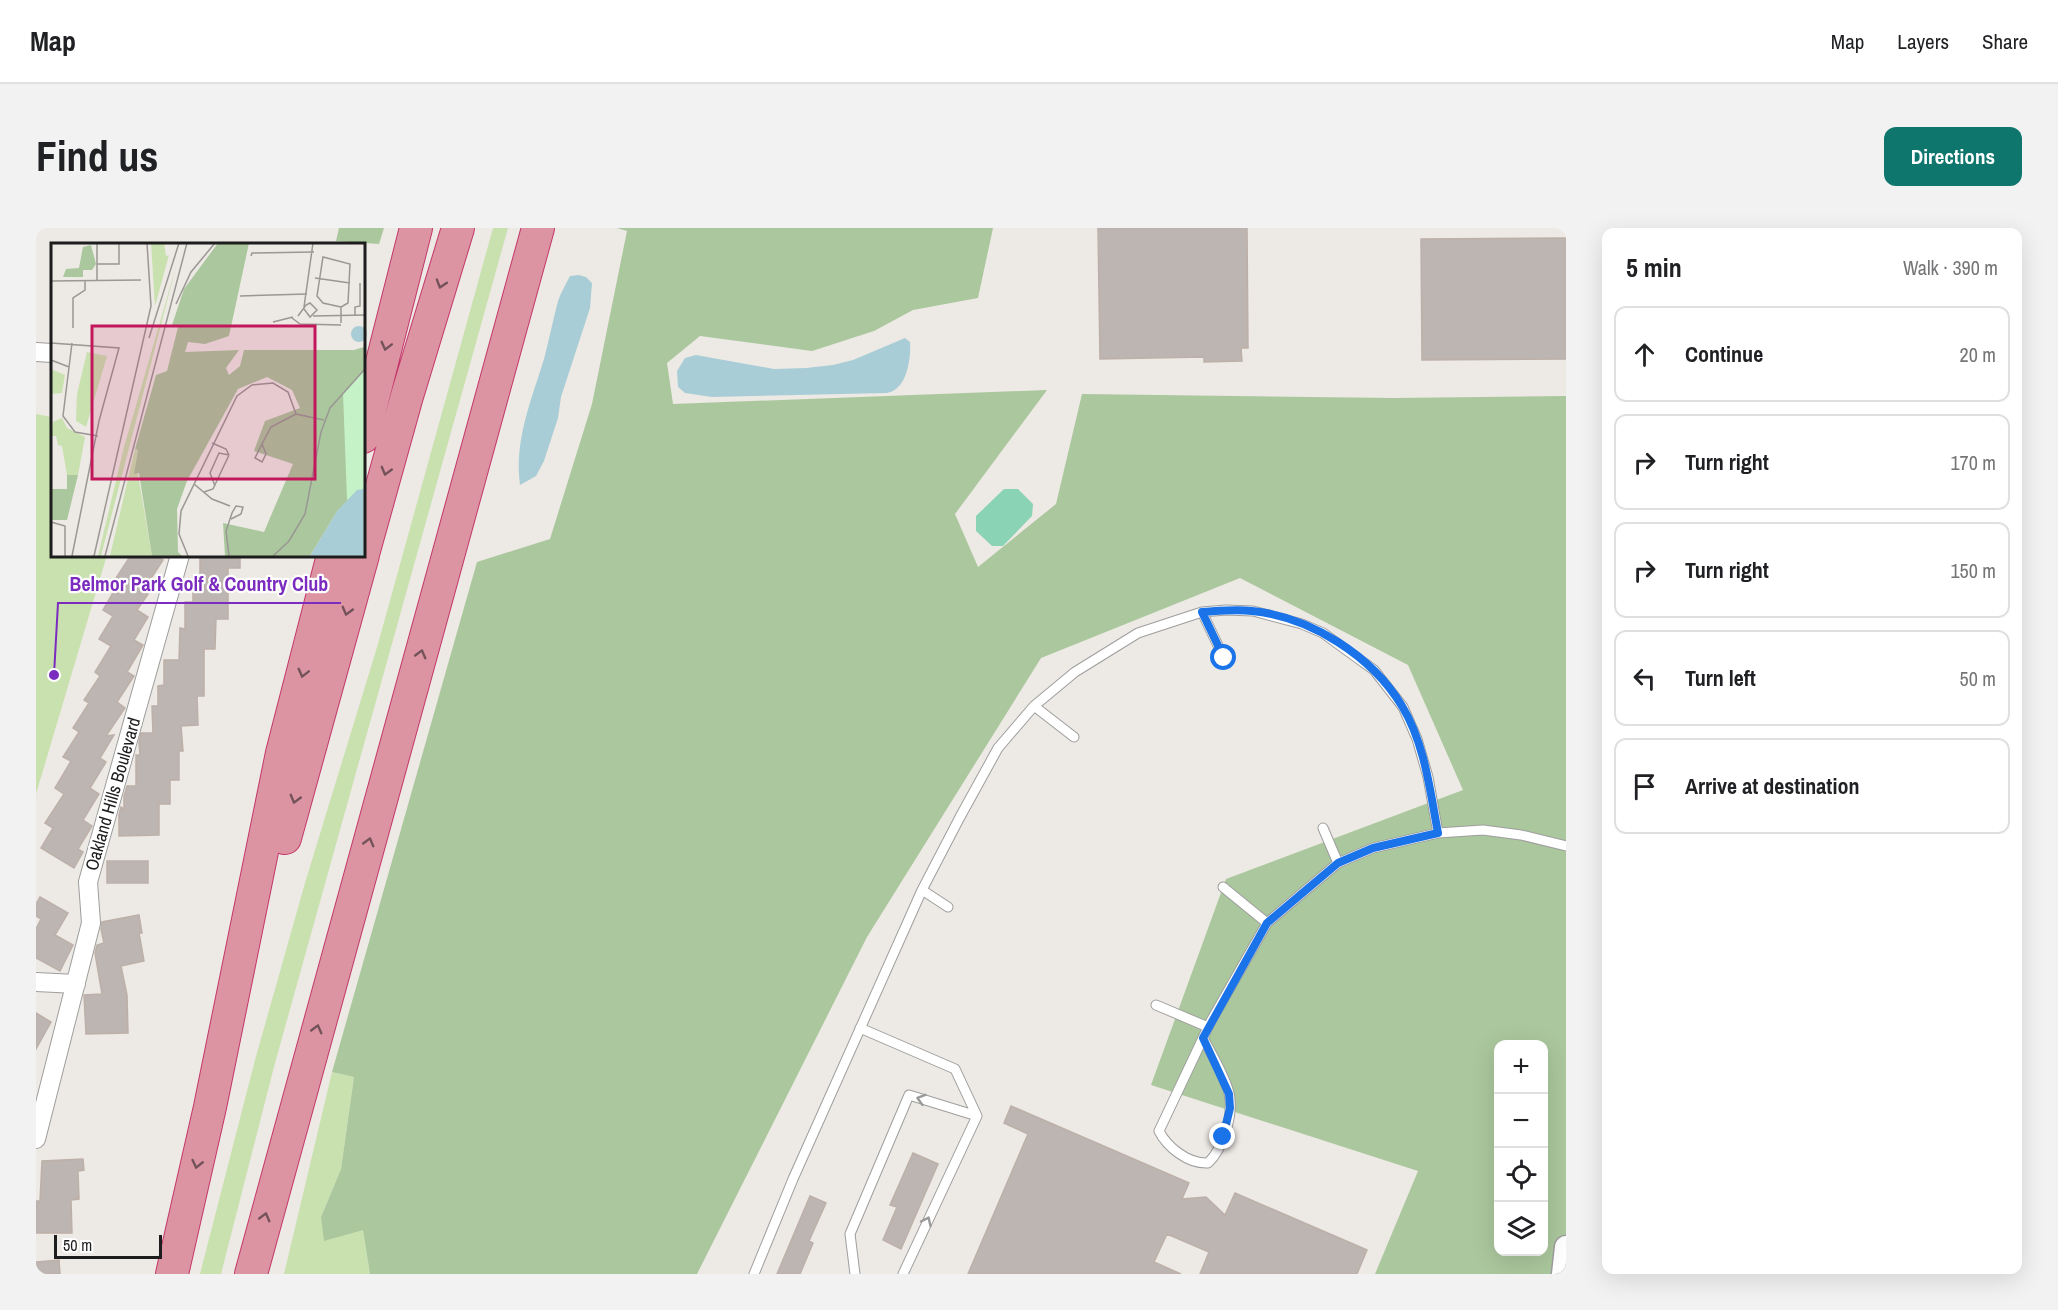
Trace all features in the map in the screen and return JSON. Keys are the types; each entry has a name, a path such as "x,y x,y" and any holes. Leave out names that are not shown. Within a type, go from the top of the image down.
{"highway":[{"path":"364,433 416,228"},
{"path":"364,551 407,396 458,228"},
{"path":"251,1274 538,228"},
{"path":"489,408 556,228"},
{"path":"172,1274 210,1107 282,753 333,556"},
{"path":"210,1107 363,556"}],"street":[{"path":"36,352 51,353"},
{"name":"Oakland Hills Boulevard","path":"36,1139 91,923 88,882 180,556"},
{"path":"36,982 76,984"},
{"path":"1563,1274 1566,1247"}],"lane":[{"path":"754,1274 793,1179 922,890 998,748 1034,706 1075,672 1138,633 1202,612 1253,611 1302,624 1323,633 1374,670 1403,707 1417,739 1428,777 1438,833"},
{"path":"1202,612 1224,658"},
{"path":"1034,706 1074,737"},
{"path":"1323,828 1338,863"},
{"path":"1203,1038 1226,1085 1230,1108 1223,1137 1208,1163 1186,1157 1169,1146 1159,1131 1208,1027 1267,923 1338,863 1373,848 1438,833 1483,830 1521,835 1566,846"},
{"path":"1223,887 1267,923"},
{"path":"922,890 948,907"},
{"path":"1156,1005 1208,1027"},
{"path":"860,1029 955,1069 977,1116"},
{"path":"855,1274 850,1234 909,1095 977,1116"},
{"path":"903,1274 977,1116"}],"green space":[{"path":"339,228 384,228 379,244 336,241"},
{"path":"493,228 508,228 275,1063 221,1274 200,1274 255,1060 305,883 378,644"},
{"path":"617,228 993,228 978,298 913,310 874,331 812,351 700,336 667,363 673,404 1047,390 955,514 978,567 1056,504 1082,394 1393,398 1566,396 1566,1274 1375,1274 1418,1171 1151,1085 1226,879 1463,790 1408,665 1240,578 1041,658 867,937 697,1274 370,1274 363,1230 324,1241 321,1217 341,1169 354,1077 332,1072 477,562 550,539 592,404 627,231"},
{"path":"36,414 51,417 51,556 107,556 36,794"},
{"path":"1004,489 1018,489 1033,504 1032,516 1003,546 992,546 976,531 976,516"},
{"path":"332,1072 354,1077 341,1169 321,1217 363,1230 370,1274 284,1274"}],"water":[{"path":"570,276 586,277 592,283 590,308 561,397 558,418 544,461 536,476 520,485 519,453 522,437 558,301"},
{"path":"905,338 910,342 906,374 900,385 887,393 712,397 685,393 678,387 677,371 685,358 696,355 774,369 806,368 853,360"}],"building":[{"path":"1098,228 1247,228 1248,348 1241,348 1242,361 1204,362 1204,357 1100,359"},
{"path":"1566,238 1566,359 1422,360 1421,239"},
{"path":"130,556 157,556 163,560 148,583 153,587 137,610 148,617 134,640 143,645 127,672 134,676 117,702 125,708 106,736 114,735 100,758 106,762 90,788 99,794 83,820 92,826 78,849 83,852 74,868 41,848 53,828 45,823 64,794 55,788 71,761 63,757 79,732 73,728 89,703 84,700 100,676 95,672 111,646 99,639 113,616 103,610 118,584 114,581"},
{"path":"200,556 240,556 240,568 228,568 228,619 216,619 215,649 204,649 204,696 197,696 198,725 181,726 183,751 179,751 179,780 170,780 170,804 159,804 159,835 119,836 119,815 121,807 124,809 127,786 136,786 136,755 140,755 141,733 153,733 152,706 158,706 158,686 164,685 164,660 179,660 180,628 185,629 185,602 193,602 193,576 200,576"},
{"path":"107,861 148,861 148,883 107,883"},
{"path":"40,897 68,913 55,935 73,945 60,971 36,958 36,929 41,919 36,916 36,904"},
{"path":"139,915 142,933 139,933 144,961 121,966 127,995 128,1033 86,1034 84,995 102,994 95,953 97,945 104,943 102,922"},
{"path":"36,1013 51,1022 36,1049"},
{"path":"1011,1106 1189,1183 1182,1199 1206,1197 1225,1215 1235,1193 1367,1250 1357,1274 1200,1274 1209,1252 1167,1234 1154,1262 1181,1274 968,1274 1028,1134 1004,1123"},
{"path":"913,1153 938,1164 901,1249 883,1240 897,1207 890,1205"},
{"path":"83,1159 84,1170 78,1171 79,1199 71,1200 72,1233 36,1233 36,1201 40,1201 42,1161"},
{"path":"810,1196 826,1203 809,1241 813,1243 800,1274 777,1274"},
{"path":"59,1260 60,1274 36,1274 36,1262"}],"place":[{"name":"Belmor Park Golf & Country Club","path":"54,675"}],"route":[{"path":"1223,1137 1230,1108 1229,1094 1203,1038 1267,923 1338,863 1373,848 1438,833 1428,777 1417,739 1403,707 1374,670 1323,633 1302,624 1253,611 1202,612 1224,658"}]}
